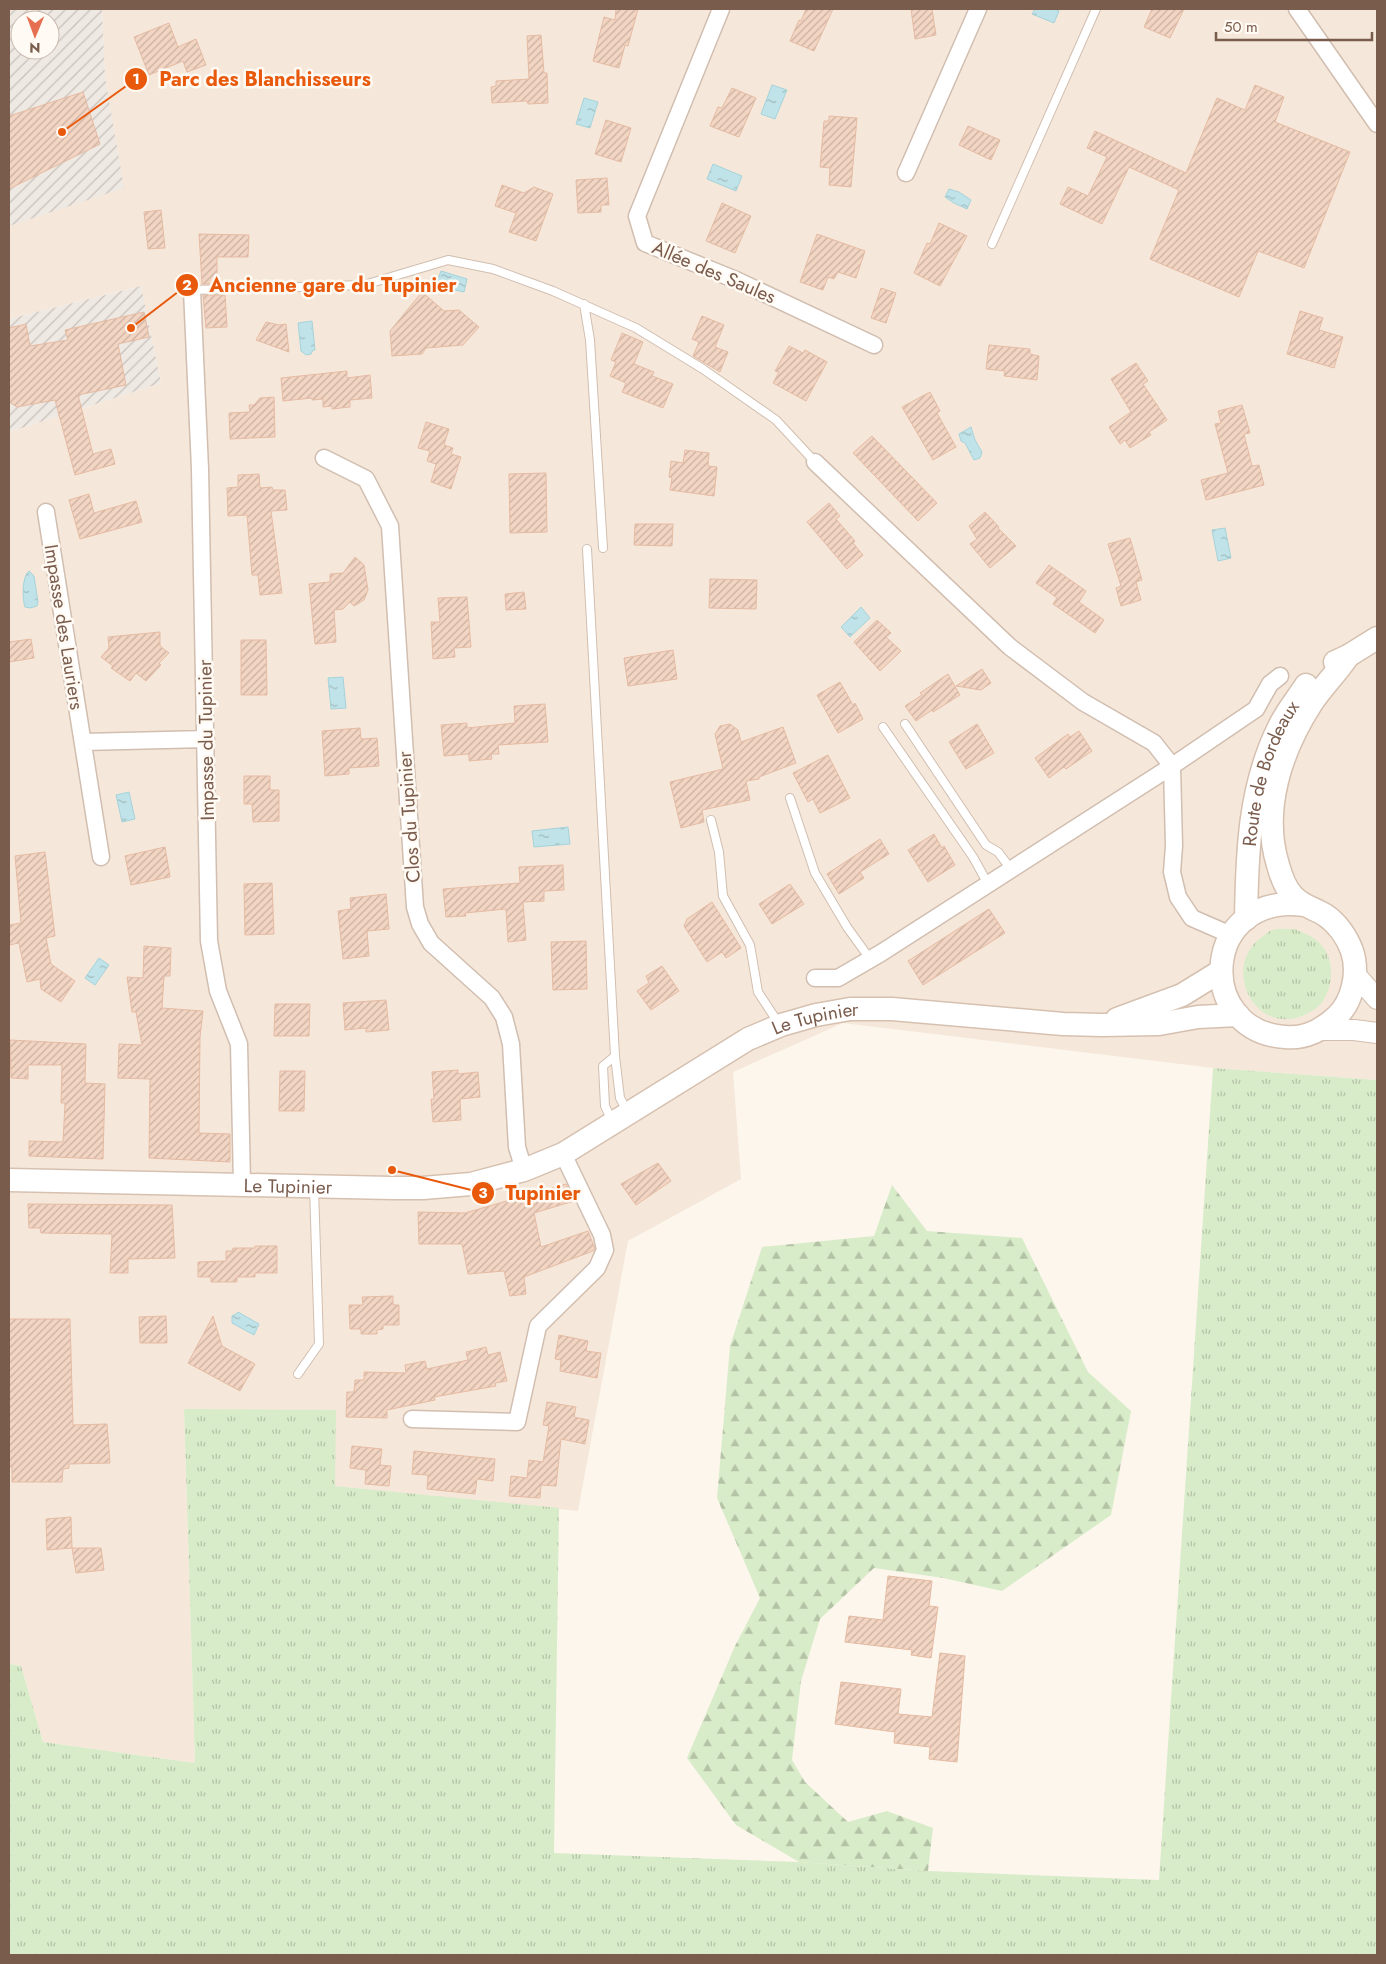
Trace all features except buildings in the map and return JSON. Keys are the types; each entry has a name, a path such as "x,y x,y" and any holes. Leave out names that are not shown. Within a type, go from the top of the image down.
{"main road":[{"name":"Route de Bordeaux","path":"1238,927 1251,823 1262,765 1279,726 1308,683 1329,664 1348,656 1377,638"},
{"name":"Route de Bordeaux","path":"1304,906 1292,896 1285,885 1274,851 1271,823 1273,793 1289,745 1304,715 1312,701 1348,656"},
{"path":"1289,904 1304,906 1325,915 1342,931 1352,951 1355,974 1350,997 1337,1016 1318,1030 1304,1036 1290,1038 1275,1037 1248,1025 1228,1002 1223,987 1221,971 1223,953 1238,927 1259,910 1273,905 1289,904"},
{"path":"1102,1025 1182,995 1221,971"},
{"name":"Le Tupinier","path":"9,1180 423,1188 471,1184 524,1170 563,1154 748,1039 781,1025 816,1015 850,1009 892,1009 1063,1024 1102,1025 1159,1024 1198,1017 1238,1015"}],"street":[{"name":"Allée des Saules","path":"721,9 637,216 645,243 736,280 874,345"},
{"path":"906,173 978,9"},
{"path":"1302,12 1377,124"},
{"name":"Impasse du Tupinier","path":"192,290 197,385 209,941 218,991 240,1044 242,1184"},
{"name":"Clos du Tupinier","path":"324,458 366,480 390,526 415,907 420,924 431,943 492,998 504,1017 511,1044 517,1147 524,1170"},
{"path":"815,462 1010,647 1084,702 1154,743 1172,766 1174,846 1172,872 1178,897 1192,918 1238,927"},
{"name":"Impasse des Lauriers","path":"46,512 101,857"},
{"name":"Le Tupinier","path":"815,978 838,978 870,959 1172,766 1256,709 1270,684 1280,676"},
{"path":"82,742 206,739"},
{"path":"1355,974 1377,999"},
{"path":"1318,1030 1354,1030 1377,1034"},
{"path":"412,1419 517,1422 538,1326 597,1268 605,1250 602,1235 563,1154"}],"lane":[{"path":"992,244 1096,9"},
{"path":"192,290 364,284 448,260 493,269 553,291 636,328 702,369 776,420 815,462"},
{"path":"584,304 590,340 603,548"},
{"path":"586,549 620,1118"},
{"path":"905,724 986,845 998,852 1011,869"},
{"path":"883,727 972,857 988,884"},
{"path":"790,798 815,873 847,927 870,959"},
{"path":"711,820 719,852 723,896 750,945 758,992 781,1025"},
{"path":"615,1056 603,1066 604,1106 620,1118"},
{"path":"298,1374 319,1344 314,1186"}],"shaded area":[{"path":"9,9 102,9 105,77 124,188 9,226"},
{"path":"102,9 1377,9 1377,1080 1213,1068 843,1023 733,1072 741,1179 628,1241 578,1511 335,1486 184,1409 195,1763 43,1742 21,1666 9,1664 9,432 161,383 141,286 9,319 9,226 123,187 105,77"},
{"path":"141,286 161,383 9,432 9,319"}],"green space":[{"path":"1295,929 1312,937 1325,950 1331,966 1330,984 1323,1001 1311,1012 1302,1016 1285,1019 1269,1016 1257,1007 1248,994 1244,979 1244,964 1250,949 1270,931"},
{"path":"1213,1068 1377,1080 1377,1955 9,1955 9,1664 21,1666 43,1742 195,1763 184,1409 336,1410 335,1486 559,1508 554,1853 799,1862 928,1871 1159,1880"},
{"path":"892,1185 927,1231 1022,1238 1088,1372 1131,1411 1111,1515 1002,1591 943,1578 874,1568 820,1619 801,1681 792,1760 805,1782 848,1822 887,1811 933,1828 928,1871 799,1862 736,1825 687,1758 735,1646 760,1598 717,1498 730,1346 762,1247 874,1236"}],"water":[{"path":"1035,9 1054,9 1059,11 1054,23 1032,14"},
{"path":"772,85 787,90 775,119 761,114"},
{"path":"584,98 598,102 590,128 576,124"},
{"path":"713,164 742,176 736,191 707,179"},
{"path":"949,189 959,192 971,200 967,209 945,197"},
{"path":"441,271 467,279 464,292 455,290 454,293 436,284"},
{"path":"312,321 315,350 311,354 306,355 301,351 298,323"},
{"path":"971,427 975,440 982,452 980,458 974,460 965,443 961,441 959,434"},
{"path":"1225,528 1231,558 1218,561 1212,530"},
{"path":"29,571 34,576 38,602 37,606 30,608 25,607 23,593 25,578"},
{"path":"861,607 870,618 850,637 841,627"},
{"path":"343,677 346,708 331,709 328,678"},
{"path":"129,792 135,819 122,822 116,795"},
{"path":"568,827 570,844 534,847 532,831"},
{"path":"99,958 109,965 95,985 85,978"},
{"path":"238,1312 259,1324 254,1335 232,1323 232,1316"}],"place":[{"name":"Parc des Blanchisseurs","path":"62,132"},
{"name":"Ancienne gare du Tupinier","path":"131,328"},
{"name":"Tupinier","path":"392,1170"}]}
